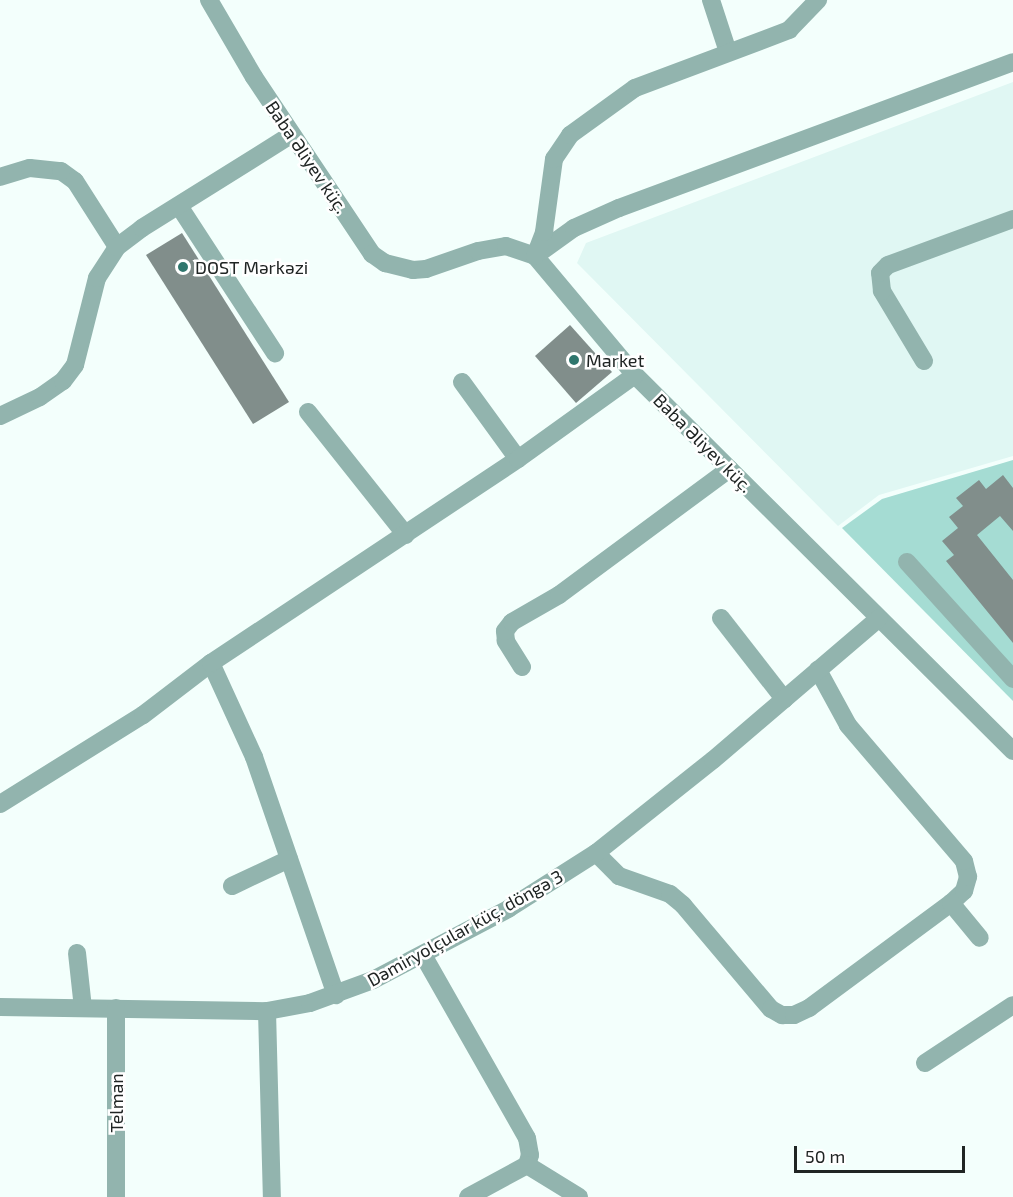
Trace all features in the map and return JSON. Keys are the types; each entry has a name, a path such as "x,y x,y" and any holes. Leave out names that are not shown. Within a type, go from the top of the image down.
{"street":[{"name":"Baba Əliyev küç.","path":"208,0 291,135 372,254 385,263 413,270 426,269 478,251 506,246 536,256 635,375 1013,752"},
{"path":"711,0 728,52"},
{"path":"536,256 543,232 554,159 570,135 635,88 789,30 818,0"},
{"path":"536,256 574,228 619,208 1013,62"},
{"path":"0,416 40,397 63,381 75,365 97,278 117,247 291,135"},
{"path":"0,177 30,168 61,171 75,181 117,247"},
{"path":"179,206 275,354"},
{"path":"924,361 882,291 880,273 888,265 1013,219"},
{"path":"0,804 107,739 210,663 406,535 518,459 635,375"},
{"path":"462,382 518,459"},
{"path":"308,412 406,535"},
{"path":"522,667 506,641 505,631 512,622 559,595 729,469"},
{"path":"908,562 1013,680"},
{"path":"721,618 783,699"},
{"name":"Dəmiryolçular küç. döngə 3","path":"0,1007 267,1011 310,1003 336,995 423,955 508,909 596,853 879,618"},
{"path":"210,663 254,757 336,995"},
{"path":"596,853 619,876 670,894 683,905 771,1009 782,1015 794,1015 809,1008 951,903 964,891 968,877 964,861 848,725 818,670"},
{"path":"232,886 290,859"},
{"path":"951,903 980,938"},
{"path":"77,953 83,1008"},
{"path":"423,955 527,1138 530,1155 527,1165 468,1197"},
{"path":"925,1063 1013,1005"},
{"name":"Telman","path":"116,1008 116,1197"},
{"path":"267,1011 272,1197"},
{"path":"527,1165 579,1197"}],"shaded area":[{"path":"1013,82 1013,456 879,495 838,526 577,263 586,243"},
{"path":"1013,460 1013,701 842,528 882,499"}],"building":[{"path":"182,233 289,402 253,424 146,255"},
{"path":"570,325 612,372 576,403 535,356"},
{"path":"1003,475 1013,488 1013,531 1000,516 977,535 1013,580 1013,643 946,561 954,555 942,541 958,528 949,517 963,506 956,498 979,480 986,489"}],"place":[{"name":"DOST Mərkəzi","path":"183,267"},
{"name":"Market","path":"574,360"}]}
